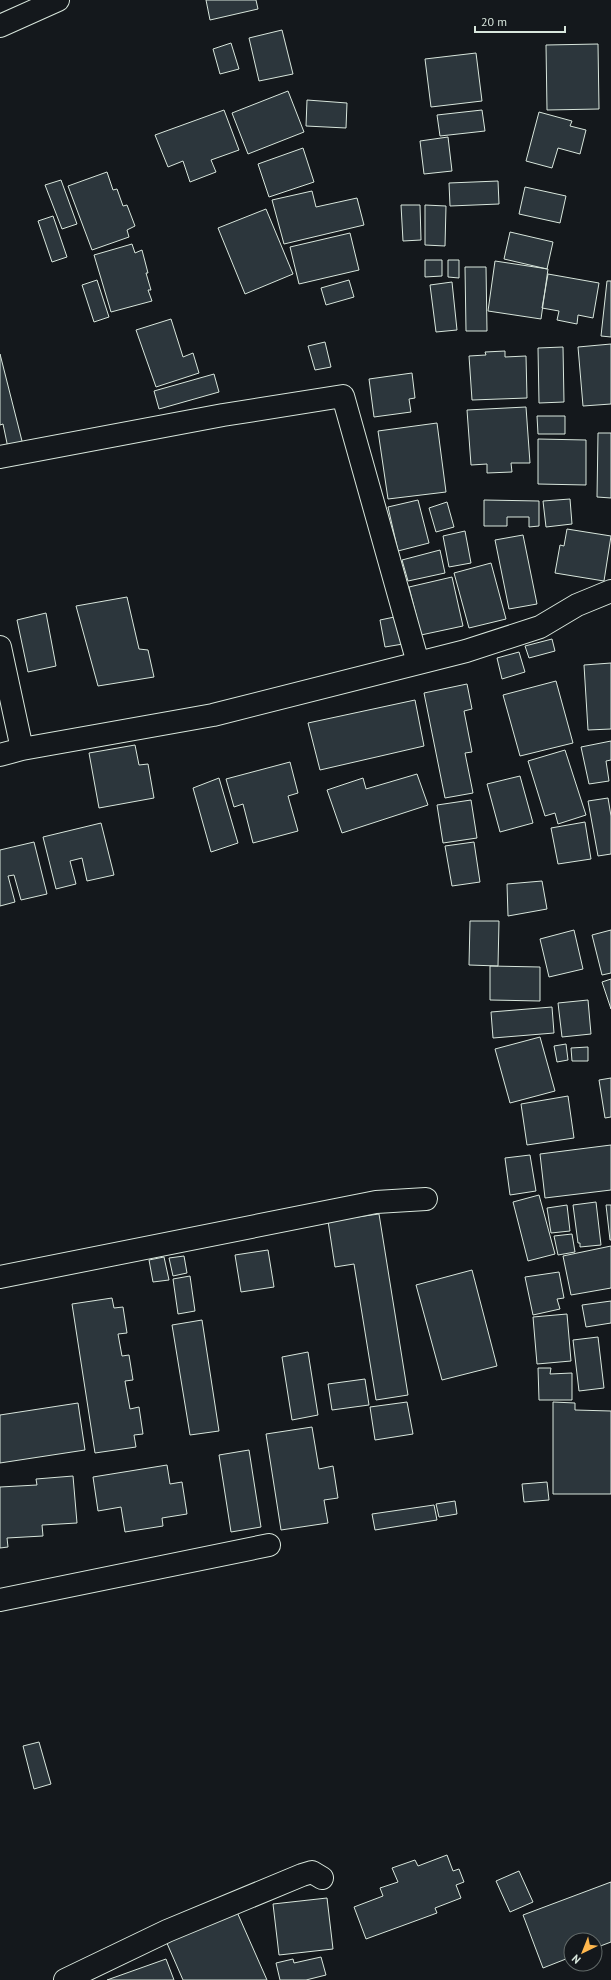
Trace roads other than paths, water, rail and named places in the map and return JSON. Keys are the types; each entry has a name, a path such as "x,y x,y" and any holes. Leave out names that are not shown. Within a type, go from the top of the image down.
{"street":[{"path":"0,26 58,0"},
{"path":"0,457 223,415 343,396 418,663"},
{"path":"0,755 22,749 213,715 466,651 540,627 578,605 611,591"},
{"path":"0,647 22,749"},
{"path":"0,1277 376,1202 426,1199"},
{"path":"0,1600 269,1545"},
{"path":"65,1980 167,1931 302,1875 312,1872 322,1878"}]}
